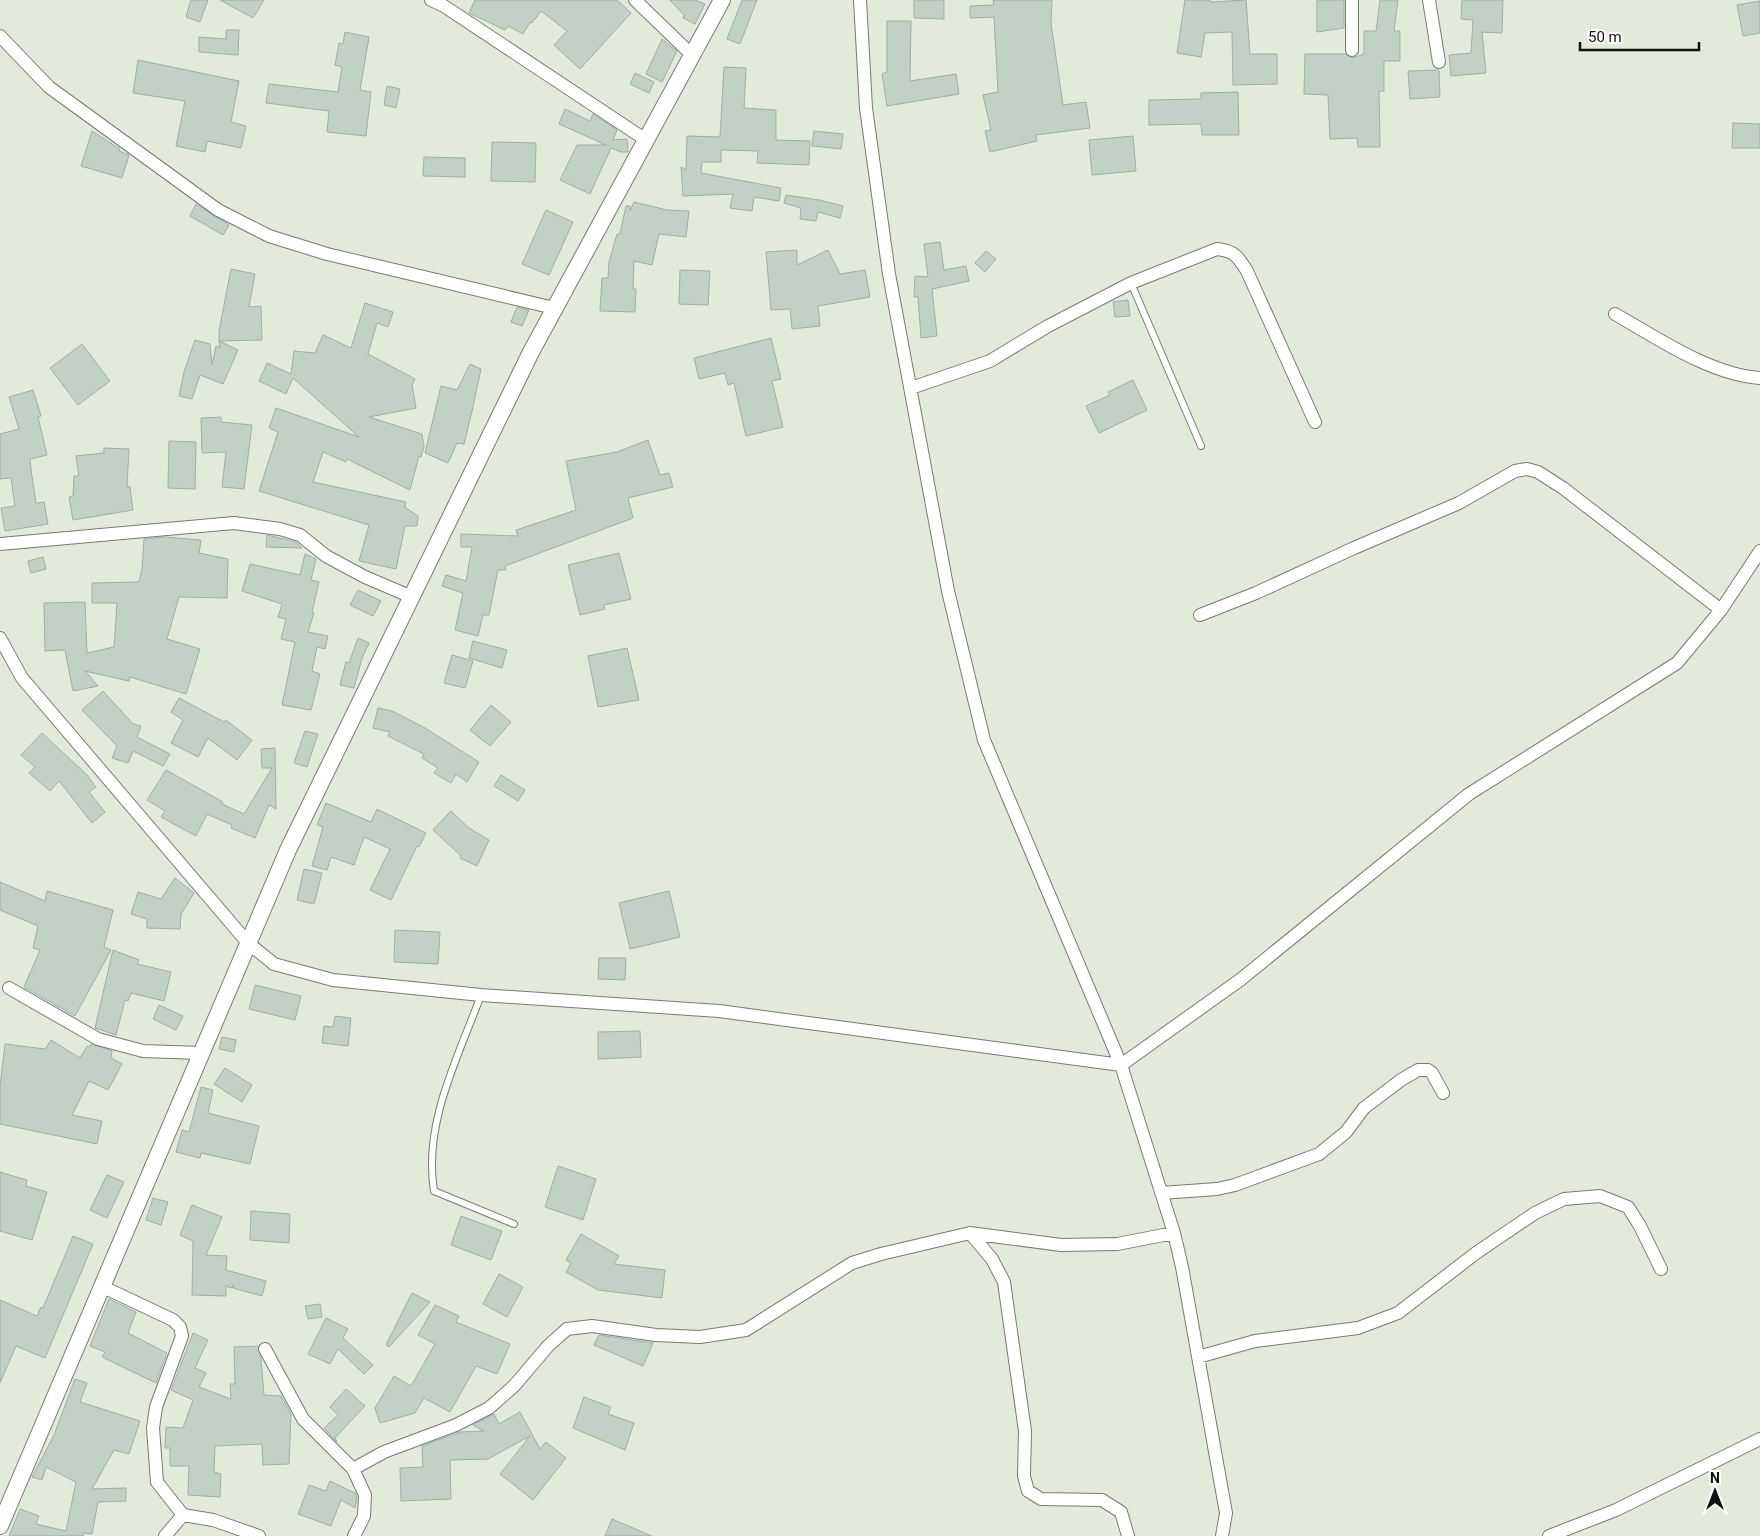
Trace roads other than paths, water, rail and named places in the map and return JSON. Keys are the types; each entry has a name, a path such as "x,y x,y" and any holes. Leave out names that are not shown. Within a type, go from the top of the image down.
{"street":[{"path":"430,0 444,6 646,140"},
{"path":"635,0 692,54"},
{"path":"0,1526 288,850 554,308 722,0"},
{"path":"860,0 866,108 889,274 948,591 984,740 1121,1066 1174,1233 1226,1513 1222,1536"},
{"path":"1352,0 1352,50"},
{"path":"1429,0 1439,62"},
{"path":"0,36 49,87 218,210 268,236 327,254 554,308"},
{"path":"911,388 990,361 1048,326 1131,283 1217,249 1229,250 1237,254 1247,271 1315,422"},
{"path":"1615,314 1689,355 1744,377 1760,378"},
{"path":"1200,616 1256,593 1354,548 1460,504 1515,470 1527,469 1538,472 1563,488 1721,610"},
{"path":"0,544 234,523 243,524 300,534 326,556 365,577 412,597"},
{"path":"0,638 22,678 248,943 274,964 333,980 481,995 719,1011 1121,1066 1240,980 1470,794 1677,664 1721,610 1760,551"},
{"path":"10,988 98,1038 142,1051 201,1053"},
{"path":"1161,1193 1217,1189 1235,1185 1319,1154 1346,1132 1364,1108 1400,1080 1418,1070 1428,1070 1432,1073 1443,1093"},
{"path":"1198,1357 1255,1341 1358,1328 1398,1314 1476,1253 1535,1213 1564,1199 1600,1196 1628,1207 1640,1226 1661,1269"},
{"path":"352,1469 384,1452 456,1425 489,1408 514,1386 548,1346 567,1329 592,1326 656,1335 700,1338 746,1330 825,1278 852,1263 881,1254 970,1233 1061,1245 1117,1244 1174,1233"},
{"path":"970,1233 992,1259 1004,1282 1025,1431 1024,1476 1028,1491 1041,1498 1102,1500 1121,1512 1128,1536"},
{"path":"101,1286 173,1320 180,1327 182,1336 156,1407 153,1428 157,1482 183,1515 213,1520 259,1536"},
{"path":"265,1349 303,1419 352,1469 365,1495 364,1516 354,1536"},
{"path":"1549,1536 1616,1510 1760,1439"},
{"path":"165,1536 183,1515"}],"lane":[{"path":"1131,283 1201,446"},
{"path":"481,995 442,1101 432,1142 430,1169 434,1192 514,1224"}]}
